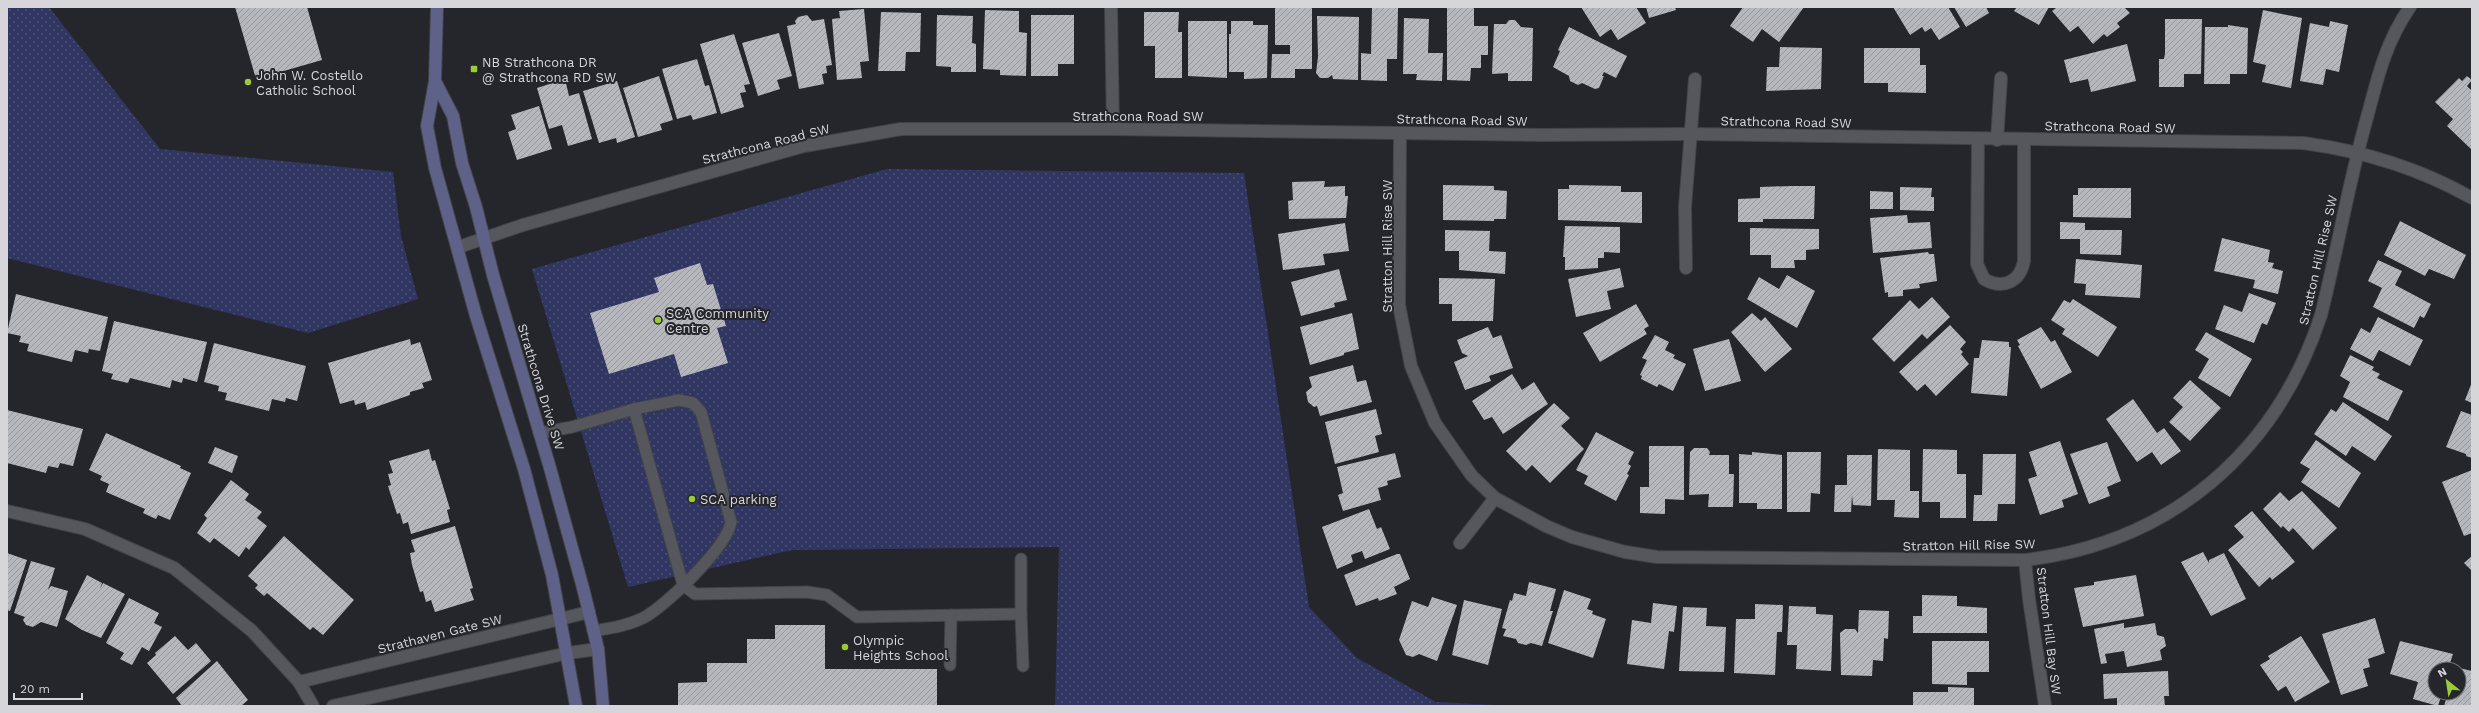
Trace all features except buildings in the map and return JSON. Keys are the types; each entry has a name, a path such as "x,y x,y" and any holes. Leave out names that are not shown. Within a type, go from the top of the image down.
{"street":[{"name":"Strathcona Drive SW","path":"437,7 435,81 427,126 435,168 476,316 524,469 552,575 568,653 576,706"},
{"path":"1111,7 1113,129"},
{"name":"Stratton Hill Rise SW","path":"1400,133 1399,305 1411,366 1435,424 1472,476 1495,498 1546,526 1572,538 1626,552 1657,557 2026,560 2058,556 2090,548 2151,524 2205,487 2250,443 2287,393 2312,340 2327,289 2357,152 2382,61 2398,24 2410,7"},
{"path":"1997,140 2001,78"},
{"path":"1686,268 1685,207 1692,134 1695,80"},
{"name":"Strathcona Drive SW","path":"435,81 452,116 462,163 589,612 598,649 603,706"},
{"name":"Strathcona Road SW","path":"458,248 523,225 804,146 901,129 1113,129 1400,133 1692,134 2024,141 2303,143 2357,152 2421,172 2472,198"},
{"path":"1978,140 1977,264 1984,279 2000,285 2009,283 2017,278 2022,270 2024,261 2024,141"},
{"path":"1460,543 1495,498"},
{"path":"7,511 85,529 174,568 252,631 299,682 313,706"},
{"name":"Stratton Hill Bay SW","path":"2026,560 2029,599 2044,706"},
{"name":"Strathaven Gate SW","path":"299,682 589,612"},
{"path":"333,706 568,653 598,649"}],"lane":[{"path":"539,433 572,427 634,409 679,400 693,403 700,412 731,522 730,531 714,552 669,600 644,617 626,626 593,631"},
{"path":"634,409 683,585 695,594 807,592 827,595 857,617 1021,614"},
{"path":"1021,559 1023,666"},
{"path":"950,665 951,615"}],"shaded area":[{"path":"7,7 49,7 160,149 393,172 401,236 418,299 308,333 7,258"},
{"path":"887,169 1244,173 1309,607 1357,658 1436,702 1515,706 1055,706 1059,547 792,550 628,587 532,269"}],"place":[{"name":"NB Strathcona DR @ Strathcona RD SW","path":"474,69"},
{"name":"John W. Costello Catholic School","path":"248,82"},
{"name":"SCA Community Centre","path":"658,320"},
{"name":"SCA parking","path":"692,499"},
{"name":"Olympic Heights School","path":"845,647"}]}
